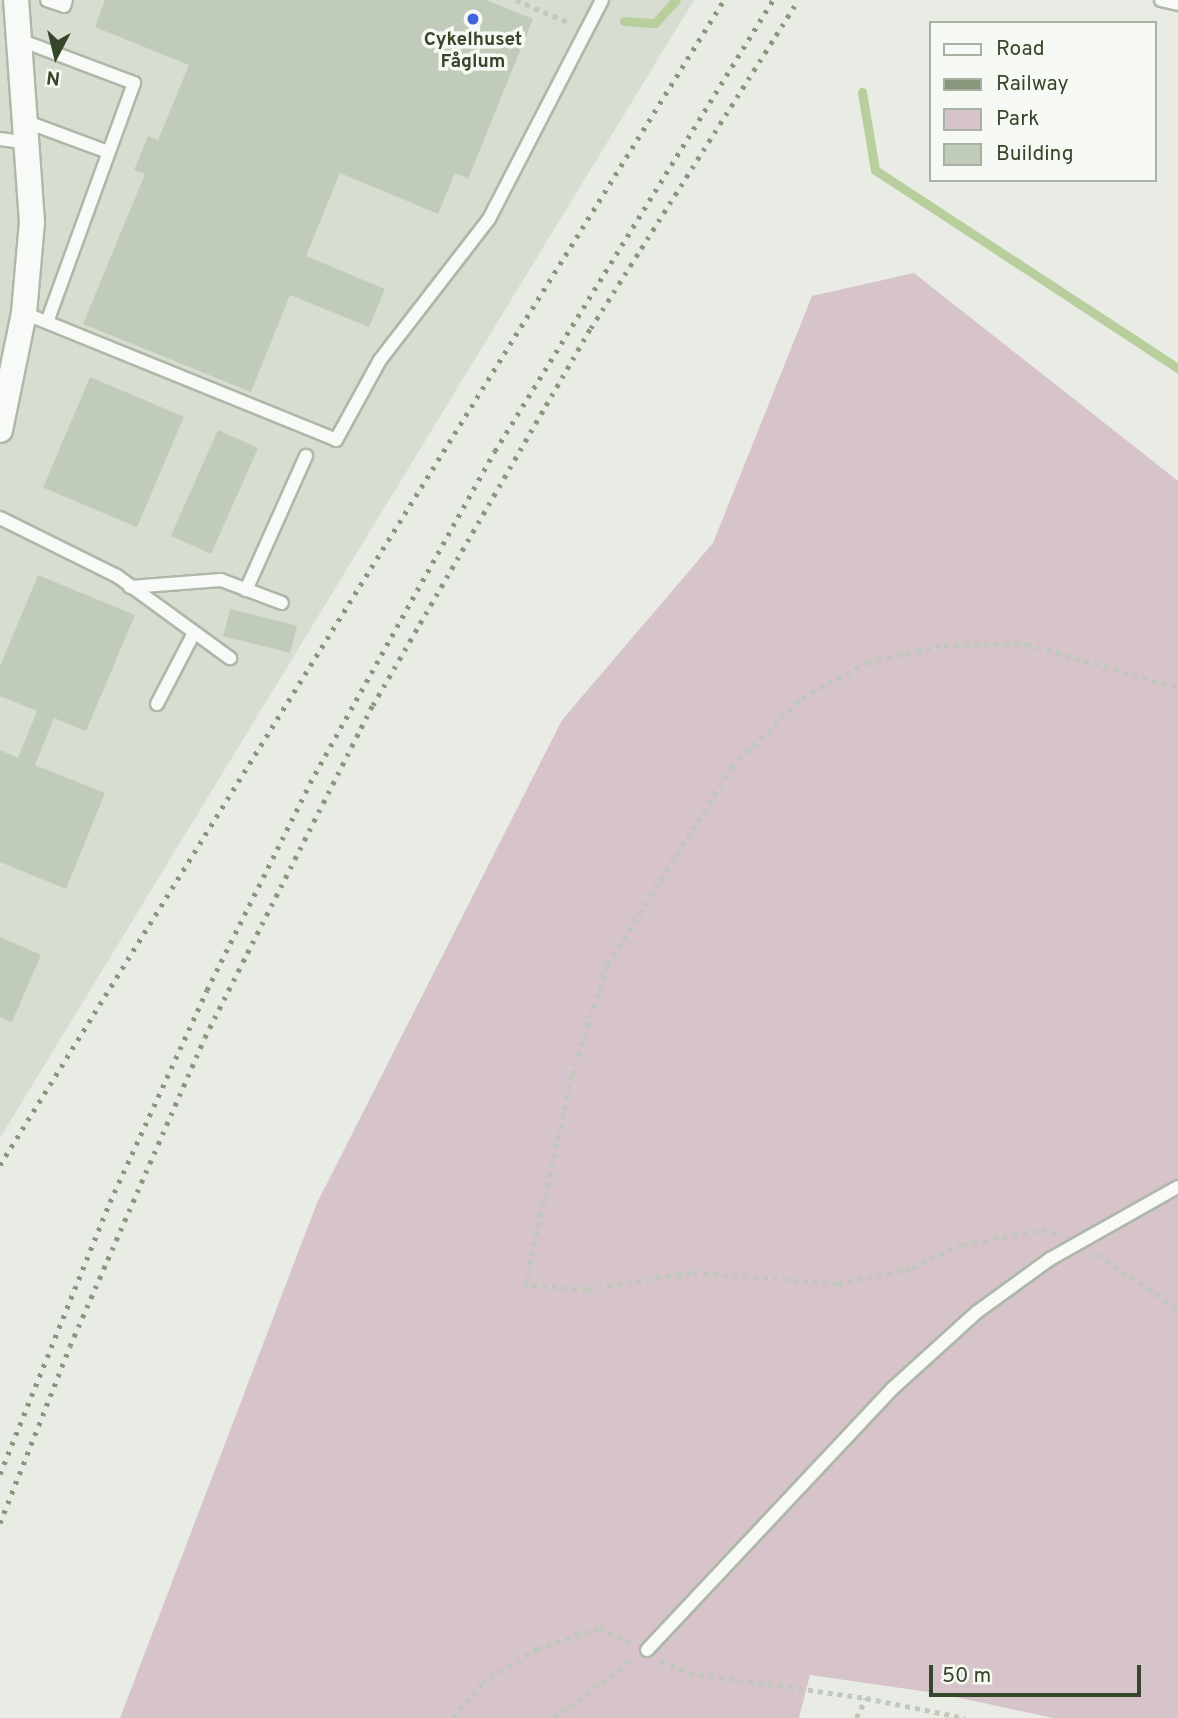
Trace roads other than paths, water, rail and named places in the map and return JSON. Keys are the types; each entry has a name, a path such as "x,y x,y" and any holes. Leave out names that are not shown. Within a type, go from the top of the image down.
{"street":[{"path":"0,430 24,313 32,222 16,0"}],"lane":[{"path":"47,0 64,6 66,0"},
{"path":"24,313 336,440 380,360 489,219 602,0"},
{"path":"1161,0 1178,4"},
{"path":"20,40 134,83 47,322"},
{"path":"0,139 27,132 108,152"},
{"path":"246,590 306,456"},
{"path":"0,518 117,576 230,658"},
{"path":"130,587 220,580 282,603"},
{"path":"157,704 194,633"},
{"path":"646,1650 892,1389 977,1312 1078,1242 1178,1187"}],"waterway":[{"path":"624,21 655,23 676,0"},
{"path":"862,92 875,170 1178,368"}],"railway":[{"path":"0,1165 724,0"},
{"path":"0,1474 110,1202 207,990 310,783 495,451 773,0"},
{"path":"0,1523 70,1346 205,1037 373,705 591,328 798,0"}],"place":[{"name":"Cykelhuset Fåglum","path":"473,19"}]}
